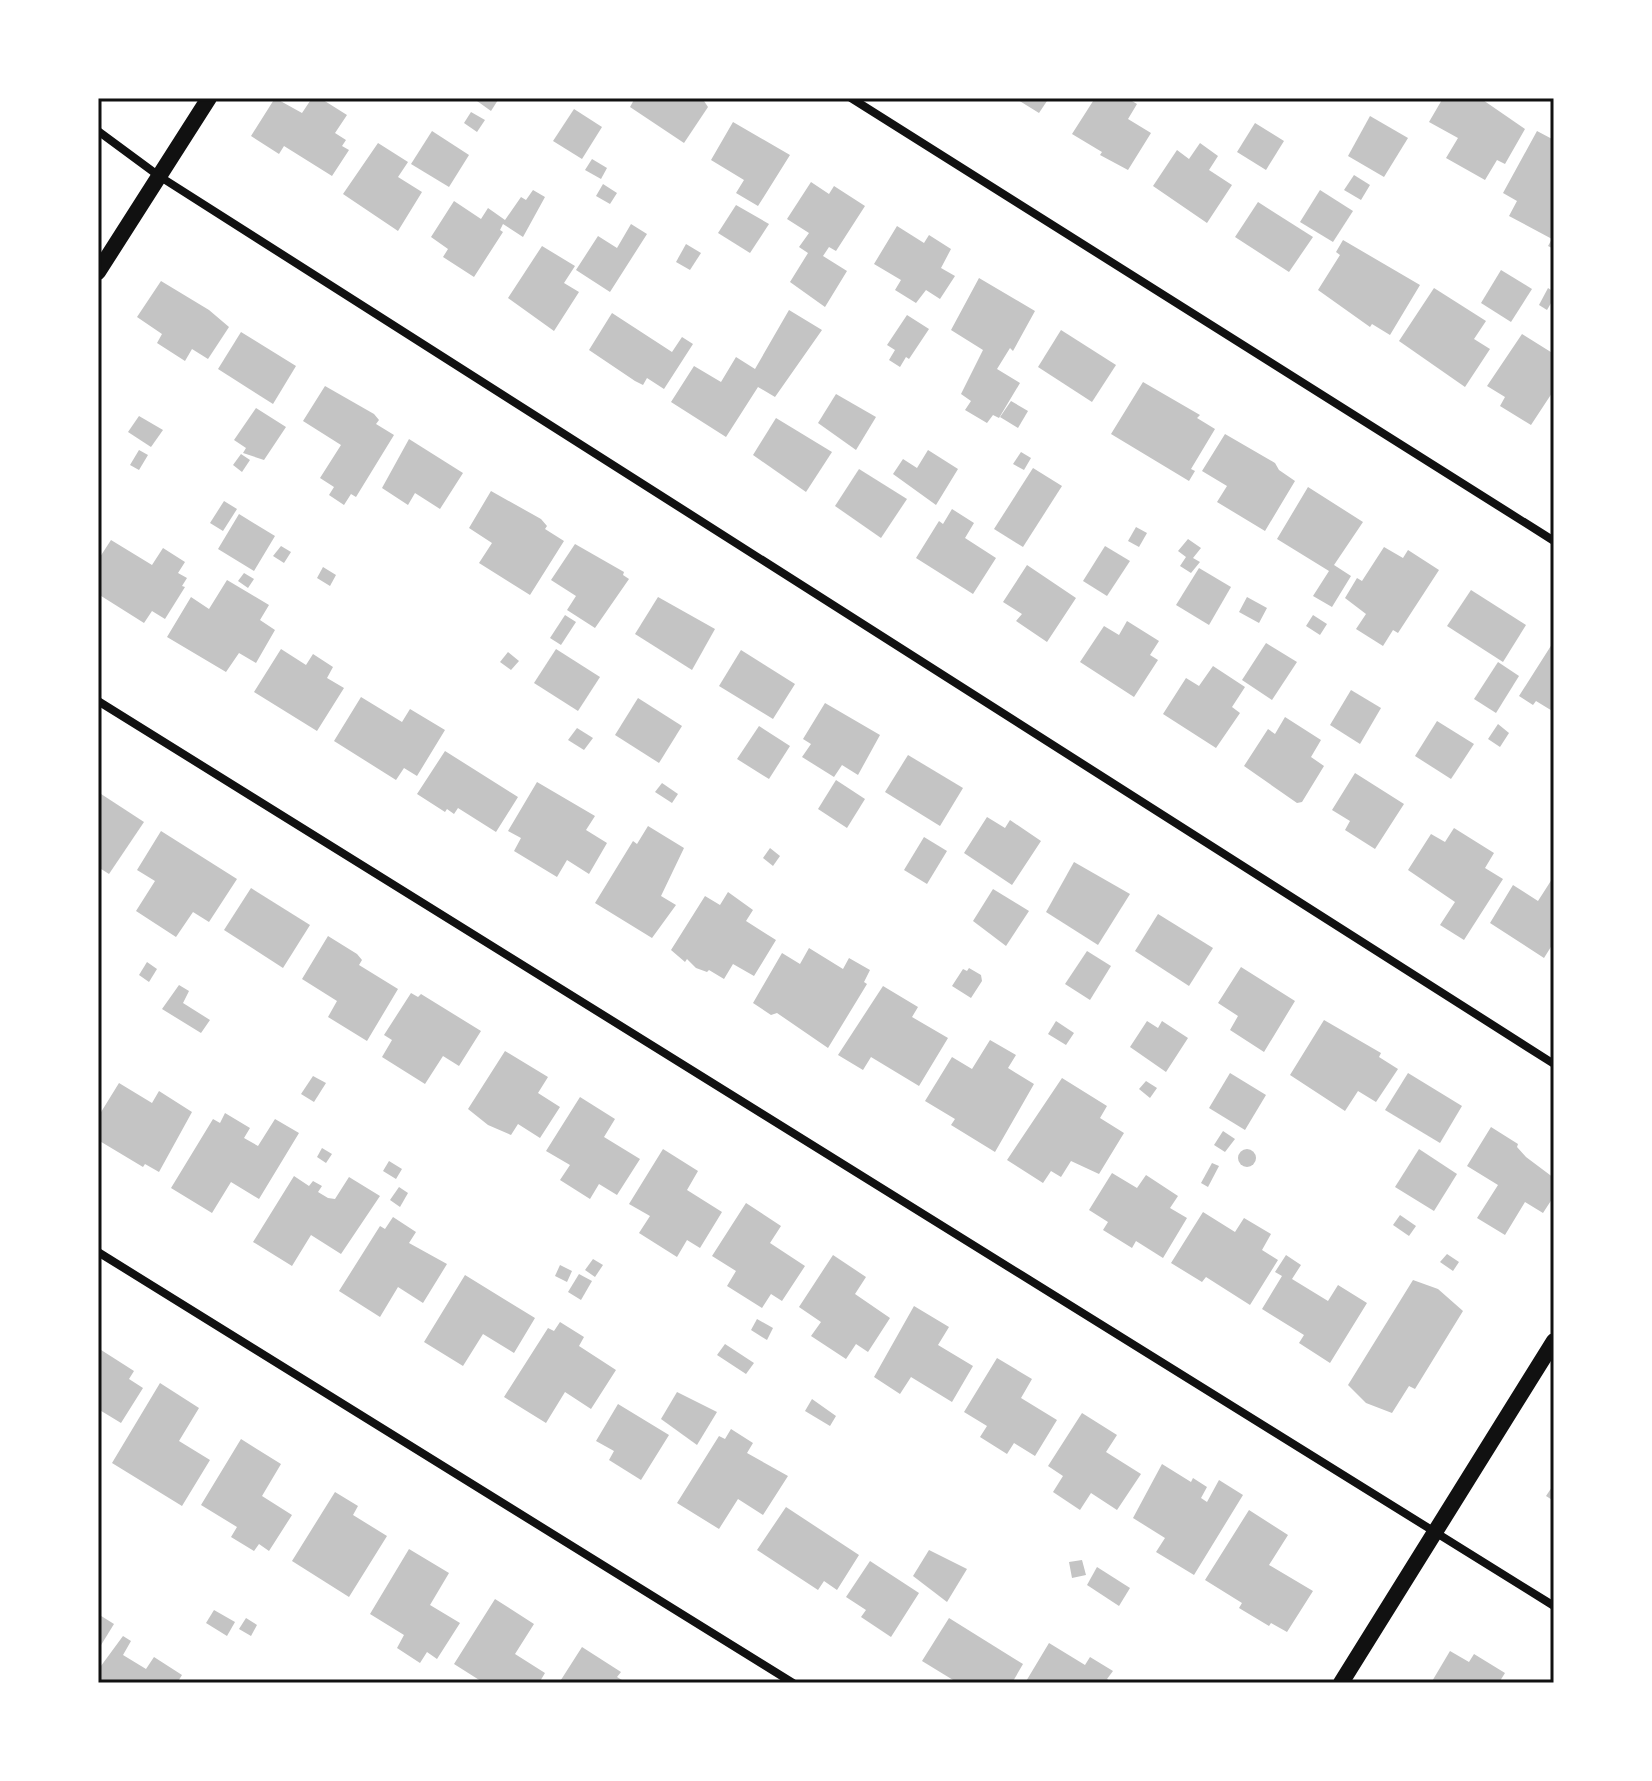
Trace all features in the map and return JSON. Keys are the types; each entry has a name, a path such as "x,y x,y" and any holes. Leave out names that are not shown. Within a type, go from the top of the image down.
{"main road":[{"path":"98,272 209,98"},
{"path":"1341,1683 1554,1341"}],"street":[{"path":"851,98 1554,541"},
{"path":"98,131 159,176 1554,1064"},
{"path":"98,701 1554,1606"},
{"path":"98,1252 793,1683"}],"building":[{"path":"275,98 302,113 312,98 320,98 347,115 335,133 346,140 342,146 349,150 332,176 284,146 279,154 251,136"},
{"path":"479,98 498,100 491,111 477,101"},
{"path":"635,98 702,98 708,107 684,143 630,107"},
{"path":"1015,98 1049,98 1039,113"},
{"path":"1095,98 1127,98 1137,104 1128,119 1151,133 1128,170 1100,155 1102,152 1072,134"},
{"path":"1443,98 1480,98 1525,129 1505,164 1497,160 1485,180 1446,158 1458,138 1429,122"},
{"path":"574,109 602,127 582,159 553,141"},
{"path":"471,112 485,120 477,132 464,123"},
{"path":"1370,116 1408,138 1384,177 1348,156"},
{"path":"733,122 790,155 758,206 736,193 744,180 711,160"},
{"path":"1255,123 1284,141 1266,170 1237,152"},
{"path":"432,131 469,155 449,187 411,164"},
{"path":"1537,131 1554,140 1554,249 1548,246 1552,239 1509,216 1517,201 1503,193"},
{"path":"378,143 408,162 398,177 422,192 398,231 343,194"},
{"path":"1200,143 1218,156 1209,170 1232,185 1207,223 1153,186 1177,150 1189,159"},
{"path":"592,159 607,168 601,179 585,170"},
{"path":"1354,175 1370,185 1361,200 1344,190"},
{"path":"811,182 829,194 834,186 865,206 836,251 829,247 823,256 847,271 825,307 790,282 808,253 799,247 809,233 787,219"},
{"path":"603,184 617,193 610,204 596,196"},
{"path":"533,190 545,197 523,237 503,224 500,230 503,232 474,277 443,257 448,249 431,237 454,201 481,219 488,208 505,220 521,197 526,200"},
{"path":"1320,190 1353,211 1333,242 1300,222"},
{"path":"1258,202 1313,237 1289,272 1235,237"},
{"path":"736,205 769,224 750,253 718,233"},
{"path":"631,224 647,234 610,292 576,270 598,236 617,248"},
{"path":"897,226 924,243 929,235 951,249 941,268 955,276 940,299 926,290 916,303 895,290 901,280 874,264"},
{"path":"1343,240 1420,285 1390,335 1372,324 1370,327 1318,290 1340,255 1336,252"},
{"path":"686,244 701,253 690,270 676,262"},
{"path":"542,246 575,266 564,283 579,292 554,331 508,298"},
{"path":"1501,270 1532,289 1511,322 1481,303"},
{"path":"979,278 1035,311 1013,351 1010,348 997,369 1020,383 999,418 993,415 987,423 965,410 971,401 961,394 983,350 951,330"},
{"path":"161,281 209,310 229,327 208,359 192,349 185,361 157,343 162,334 137,317"},
{"path":"1434,288 1486,321 1474,339 1490,349 1465,387 1399,341"},
{"path":"1548,288 1554,292 1554,298 1547,310 1539,305"},
{"path":"789,310 822,330 775,397 758,387 726,437 671,402 694,366 721,382 736,357 755,369"},
{"path":"612,313 672,352 682,337 693,344 664,389 647,378 643,385 635,381 589,350"},
{"path":"907,315 929,329 900,367 889,360 895,350 887,345"},
{"path":"1061,330 1116,365 1092,402 1038,367"},
{"path":"241,332 296,366 273,404 218,369"},
{"path":"1522,334 1554,354 1554,390 1531,425 1500,406 1505,397 1487,386"},
{"path":"1143,382 1200,415 1197,418 1215,429 1191,469 1195,471 1189,481 1111,434"},
{"path":"325,386 374,414 379,420 376,424 394,435 356,497 351,494 344,505 329,495 334,487 320,478 341,445 303,421"},
{"path":"836,394 876,417 856,450 818,423"},
{"path":"1011,401 1028,411 1018,428 1000,417"},
{"path":"256,408 286,427 264,460 243,453 246,448 234,440"},
{"path":"139,416 163,430 151,447 128,432"},
{"path":"776,418 832,452 806,492 753,455"},
{"path":"1225,434 1275,463 1279,470 1295,481 1265,531 1217,502 1227,486 1202,471"},
{"path":"409,439 463,473 440,509 415,493 408,505 382,488"},
{"path":"139,450 148,455 139,470 130,465"},
{"path":"928,450 958,469 936,505 893,474 903,459 917,468"},
{"path":"1021,452 1031,458 1024,470 1013,464"},
{"path":"241,454 250,460 242,472 233,465"},
{"path":"1033,468 1062,486 1023,547 994,529"},
{"path":"859,469 907,499 881,538 835,506"},
{"path":"1308,487 1363,522 1334,565 1351,576 1332,607 1313,596 1329,571 1277,539"},
{"path":"491,491 541,519 547,526 545,529 564,541 530,595 479,563 492,543 469,528"},
{"path":"224,501 237,509 223,531 210,523"},
{"path":"952,509 974,523 965,538 996,558 973,594 916,558 939,521 943,524"},
{"path":"239,514 275,536 254,571 218,549"},
{"path":"1136,527 1147,533 1139,547 1128,541"},
{"path":"1188,539 1201,548 1193,558 1200,562 1191,573 1180,566 1186,557 1178,551"},
{"path":"111,540 152,565 163,548 185,562 178,573 187,578 182,586 185,587 165,619 152,611 144,623 98,594 98,560"},
{"path":"575,544 624,572 623,575 629,579 595,628 567,610 576,596 551,580"},
{"path":"281,546 291,552 284,563 273,556"},
{"path":"1105,546 1130,561 1107,596 1083,581"},
{"path":"1384,547 1403,558 1408,550 1439,570 1398,633 1393,630 1383,646 1356,629 1366,614 1345,598 1357,578 1362,581"},
{"path":"1027,565 1076,598 1047,642 1016,621 1022,614 1003,602"},
{"path":"323,567 336,575 330,586 317,578"},
{"path":"1199,568 1231,587 1209,625 1176,605"},
{"path":"244,573 254,579 248,588 238,581"},
{"path":"227,580 269,605 260,620 275,630 256,663 239,653 226,672 167,637 191,597 209,609"},
{"path":"1471,590 1526,625 1503,662 1447,626"},
{"path":"658,597 715,629 692,670 635,634"},
{"path":"1247,597 1267,608 1259,623 1239,612"},
{"path":"565,615 576,622 561,645 550,638"},
{"path":"1313,615 1327,624 1320,635 1306,626"},
{"path":"1127,621 1159,641 1150,655 1158,660 1134,697 1080,662 1104,626 1119,635"},
{"path":"1554,641 1554,712 1536,701 1533,705 1519,696"},
{"path":"1266,643 1297,662 1272,700 1242,680"},
{"path":"281,649 306,665 313,654 333,667 327,678 344,688 317,731 254,692"},
{"path":"556,649 600,677 578,711 534,683"},
{"path":"741,650 795,684 773,719 719,686"},
{"path":"508,652 519,661 511,670 500,662"},
{"path":"1498,662 1519,676 1496,713 1474,699"},
{"path":"1213,666 1245,687 1232,707 1240,713 1216,748 1163,714 1186,678 1199,686"},
{"path":"1351,690 1381,708 1360,744 1330,725"},
{"path":"361,697 402,722 410,709 445,730 417,776 404,768 396,780 334,741"},
{"path":"638,698 682,726 659,763 615,735"},
{"path":"825,703 880,735 858,775 842,765 834,777 802,757 811,744 803,739"},
{"path":"1285,717 1321,740 1311,757 1324,766 1302,802 1297,803 1244,766 1268,729 1275,734"},
{"path":"1437,721 1474,744 1451,779 1415,756"},
{"path":"1498,724 1509,733 1500,747 1488,739"},
{"path":"759,726 790,746 769,779 737,759"},
{"path":"577,728 593,738 584,750 568,740"},
{"path":"445,751 518,797 496,832 458,808 454,814 447,809 445,812 417,794"},
{"path":"908,755 963,788 940,826 885,792"},
{"path":"1355,773 1404,804 1375,849 1345,830 1350,821 1332,810"},
{"path":"836,780 865,799 847,828 818,809"},
{"path":"537,782 595,816 586,830 607,843 589,874 567,860 557,877 514,851 521,838 508,831"},
{"path":"662,783 678,794 672,803 655,792"},
{"path":"98,792 144,822 109,874 98,867"},
{"path":"987,817 1005,828 1010,820 1041,841 1012,885 964,853"},
{"path":"648,826 684,848 661,896 676,905 652,938 595,903 633,841 637,844"},
{"path":"1454,828 1494,853 1485,868 1503,879 1464,940 1440,925 1455,902 1408,870 1431,834 1445,842"},
{"path":"161,831 237,879 209,922 193,912 176,937 136,911 155,881 137,870"},
{"path":"924,837 947,851 927,884 904,870"},
{"path":"770,848 780,856 773,866 763,858"},
{"path":"1074,862 1130,894 1098,945 1046,912"},
{"path":"1554,876 1554,942 1544,958 1490,923 1513,885 1538,901"},
{"path":"251,888 310,925 283,968 224,930"},
{"path":"993,889 1029,911 1006,946 973,921"},
{"path":"728,892 753,910 746,921 776,940 754,976 733,964 724,979 709,970 696,968 687,959 685,962 671,950 705,896 720,905"},
{"path":"1158,914 1213,948 1189,986 1135,951"},
{"path":"328,936 357,954 362,960 359,965 398,989 367,1041 328,1017 337,1001 302,979"},
{"path":"809,948 843,969 849,958 870,970 864,982 867,984 828,1048 777,1013 771,1015 753,1003 782,953 800,964"},
{"path":"1087,951 1111,966 1090,1000 1065,984"},
{"path":"147,962 157,969 149,982 139,975"},
{"path":"1241,967 1295,1001 1264,1052 1230,1030 1238,1016 1218,1003"},
{"path":"969,968 981,975 982,981 971,998 952,986 963,969 967,971"},
{"path":"179,985 189,991 183,1003 210,1020 201,1033 162,1009"},
{"path":"883,986 918,1007 912,1017 948,1038 919,1086 871,1057 863,1070 838,1055"},
{"path":"411,993 418,997 421,994 481,1031 459,1066 443,1056 425,1084 382,1057 392,1040 384,1035"},
{"path":"1324,1020 1381,1053 1379,1057 1398,1069 1376,1102 1358,1091 1345,1111 1290,1075"},
{"path":"1056,1021 1074,1033 1066,1045 1048,1034"},
{"path":"1147,1021 1158,1028 1162,1021 1188,1038 1166,1072 1130,1047"},
{"path":"990,1040 1016,1055 1008,1068 1034,1084 995,1152 951,1125 955,1119 925,1101 952,1057 972,1069"},
{"path":"505,1051 548,1077 538,1093 560,1107 540,1138 518,1124 511,1135 488,1125 468,1109"},
{"path":"1230,1073 1266,1095 1245,1130 1209,1108"},
{"path":"1408,1073 1462,1106 1440,1143 1385,1110"},
{"path":"313,1076 326,1083 314,1102 301,1094"},
{"path":"1062,1078 1107,1106 1100,1118 1124,1133 1099,1174 1071,1161 1061,1177 1051,1171 1043,1183 1007,1160"},
{"path":"1146,1081 1157,1088 1150,1098 1139,1089"},
{"path":"119,1083 152,1103 159,1091 192,1112 159,1172 145,1164 143,1167 98,1140 98,1117"},
{"path":"580,1097 615,1119 604,1137 640,1159 617,1195 599,1184 590,1199 560,1180 570,1165 546,1151"},
{"path":"225,1113 250,1128 244,1138 258,1146 275,1119 299,1133 259,1199 231,1182 212,1213 171,1188 213,1119 220,1123"},
{"path":"1491,1127 1518,1144 1517,1147 1526,1157 1554,1178 1554,1196 1543,1213 1525,1202 1505,1235 1477,1218 1498,1185 1467,1166"},
{"path":"1223,1131 1235,1139 1225,1152 1214,1145"},
{"path":"322,1148 332,1154 326,1163 317,1157"},
{"path":"663,1149 698,1171 687,1190 722,1212 700,1248 687,1240 677,1257 639,1233 650,1216 629,1204"},
{"path":"1247,1149 1256,1158 1247,1167 1238,1158"},
{"path":"1419,1149 1457,1174 1434,1211 1395,1187"},
{"path":"389,1161 402,1169 396,1179 383,1171"},
{"path":"1212,1163 1219,1166 1208,1187 1201,1183"},
{"path":"1112,1173 1137,1188 1146,1175 1178,1196 1170,1208 1187,1218 1163,1258 1136,1241 1132,1248 1103,1230 1108,1222 1089,1210"},
{"path":"294,1176 309,1186 313,1181 322,1186 318,1192 328,1198 335,1199 349,1177 380,1196 341,1254 311,1235 292,1266 253,1242"},
{"path":"399,1187 408,1193 400,1207 390,1200"},
{"path":"746,1203 781,1226 770,1243 805,1266 782,1301 771,1294 762,1308 727,1286 736,1271 712,1256"},
{"path":"1203,1212 1235,1232 1244,1218 1271,1234 1262,1250 1278,1260 1250,1305 1206,1277 1202,1282 1171,1263"},
{"path":"1400,1215 1416,1226 1409,1236 1393,1225"},
{"path":"393,1217 416,1232 409,1243 447,1264 423,1303 398,1287 380,1317 339,1291 380,1226 385,1229"},
{"path":"1447,1254 1459,1262 1453,1271 1440,1262"},
{"path":"833,1255 866,1277 855,1294 890,1318 868,1352 856,1344 846,1359 811,1336 821,1322 799,1307"},
{"path":"1286,1255 1301,1265 1292,1279 1328,1301 1338,1285 1367,1303 1330,1363 1299,1343 1304,1335 1262,1309 1282,1276 1275,1272"},
{"path":"593,1259 603,1265 595,1277 585,1270"},
{"path":"560,1265 572,1271 567,1282 555,1276"},
{"path":"579,1274 592,1281 581,1300 568,1292"},
{"path":"465,1275 535,1318 514,1353 483,1334 463,1366 424,1342"},
{"path":"1413,1280 1438,1289 1463,1311 1415,1389 1409,1386 1392,1413 1366,1403 1348,1385"},
{"path":"914,1306 949,1327 938,1345 973,1366 952,1402 911,1377 900,1394 874,1377"},
{"path":"757,1319 773,1328 767,1340 751,1330"},
{"path":"560,1322 584,1337 579,1346 616,1370 591,1409 565,1392 546,1423 504,1397 548,1328 554,1331"},
{"path":"725,1344 754,1363 746,1374 717,1355"},
{"path":"98,1348 134,1371 129,1379 143,1388 121,1423 98,1409"},
{"path":"997,1358 1032,1379 1021,1398 1057,1420 1035,1456 1014,1443 1007,1454 980,1437 987,1426 964,1412"},
{"path":"160,1383 199,1408 179,1441 210,1460 182,1506 112,1463"},
{"path":"677,1392 717,1412 697,1445 661,1419"},
{"path":"812,1399 836,1416 830,1426 805,1411"},
{"path":"618,1404 669,1435 641,1480 609,1460 614,1451 596,1441"},
{"path":"1082,1413 1117,1435 1106,1452 1141,1474 1117,1510 1091,1493 1080,1510 1053,1492 1063,1476 1048,1466"},
{"path":"731,1429 753,1443 747,1453 788,1476 763,1515 738,1499 719,1529 677,1503 719,1436 725,1439"},
{"path":"241,1439 281,1464 262,1496 292,1515 269,1551 259,1544 254,1551 231,1537 237,1527 201,1505"},
{"path":"1162,1464 1191,1482 1193,1478 1207,1487 1201,1498 1207,1502 1219,1480 1243,1495 1194,1575 1156,1552 1165,1538 1133,1518"},
{"path":"1554,1484 1554,1501 1546,1496"},
{"path":"335,1492 358,1506 353,1515 387,1536 349,1597 292,1561"},
{"path":"786,1507 859,1555 837,1590 824,1581 818,1590 757,1550"},
{"path":"1249,1510 1288,1535 1269,1565 1313,1591 1287,1632 1271,1623 1269,1626 1239,1608 1242,1603 1205,1580"},
{"path":"409,1549 449,1573 430,1605 460,1623 437,1659 427,1652 420,1663 397,1648 404,1635 370,1614"},
{"path":"929,1550 967,1569 947,1602 913,1576"},
{"path":"1082,1560 1086,1575 1072,1578 1069,1562"},
{"path":"870,1561 919,1593 891,1637 861,1617 866,1610 846,1597"},
{"path":"1097,1567 1130,1588 1119,1606 1087,1585"},
{"path":"495,1599 534,1624 515,1654 545,1673 539,1683 484,1683 454,1664"},
{"path":"214,1610 235,1622 227,1636 206,1623"},
{"path":"98,1614 114,1624 98,1650"},
{"path":"246,1618 257,1625 251,1636 239,1629"},
{"path":"949,1618 1023,1664 1012,1683 958,1683 922,1661"},
{"path":"123,1636 131,1641 123,1655 146,1669 154,1657 182,1675 177,1683 98,1683 98,1670"},
{"path":"1049,1643 1085,1665 1090,1657 1113,1671 1107,1679 1113,1683 1025,1683"},
{"path":"582,1647 621,1672 617,1677 627,1683 559,1683"},
{"path":"1450,1651 1469,1662 1474,1654 1505,1673 1500,1681 1503,1683 1431,1683"}]}
